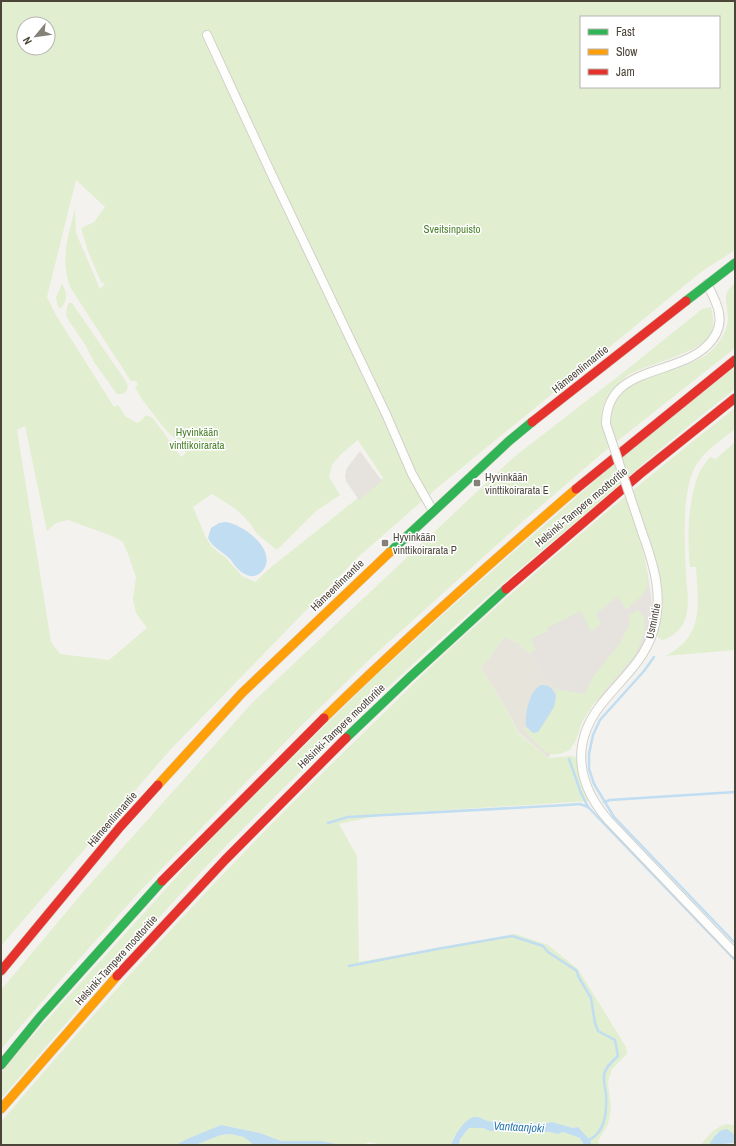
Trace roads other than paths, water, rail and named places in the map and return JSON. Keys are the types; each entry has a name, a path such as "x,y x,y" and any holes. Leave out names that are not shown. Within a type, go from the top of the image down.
{"main road":[{"name":"Hämeenlinnantie","path":"1,971 120,827 242,693 433,511 509,442 735,263"},
{"name":"Helsinki-Tampere moottoritie","path":"1,1065 40,1017 161,883 281,760 384,659 574,490 735,360"},
{"name":"Helsinki-Tampere moottoritie","path":"1,1110 65,1034 190,895 294,789 417,670 521,574 574,528 735,398"}],"street":[{"path":"207,35 386,414 412,474 433,511"},
{"name":"Usmintie","path":"707,284 715,300 720,319 720,328 716,335 698,354 681,362 643,374 624,385 612,398 606,416 606,424 656,578 658,613 647,647 632,670 601,704 591,718 583,738 581,758 584,779 593,800 609,821 735,953"}],"water":[{"path":"225,522 242,528 251,534 264,550 267,558 265,566 259,574 249,576 243,573 230,559 215,547 208,538 211,528 219,523"},
{"path":"541,685 550,688 554,691 556,696 554,707 538,732 533,733 526,726 527,709 533,692"},
{"name":"Vantaanjoki","path":"473,1117 504,1124 515,1122 535,1125 552,1122 573,1128 578,1127 590,1140 592,1145 584,1145 580,1138 563,1132 558,1134 550,1132 490,1131 483,1128 469,1128 460,1139 459,1145 451,1145 462,1125"},
{"path":"221,1125 260,1133 281,1141 322,1141 341,1145 254,1145 244,1137 230,1134 221,1135 195,1145 176,1145"},
{"path":"727,1129 735,1135 735,1143 709,1145 718,1132"}],"waterway":[{"path":"654,657 644,671 600,720 593,735 589,754 589,769 594,784 614,817 735,943"},
{"path":"569,759 581,793 588,807 735,960"},
{"path":"604,802 610,800 735,792"},
{"path":"328,823 348,817 580,804 588,807"},
{"path":"349,966 512,936 543,946 548,952 577,971 578,976 591,998 595,1023 598,1031 615,1040 618,1056 609,1065 604,1073 606,1093 604,1122 597,1134 586,1141"}],"place":[{"name":"Hyvinkään vinttikoirarata E","path":"477,483"},
{"name":"Hyvinkään vinttikoirarata P","path":"385,543"}],"park label":[{"name":"Sveitsinpuisto","path":"452,229"},
{"name":"Hyvinkään vinttikoirarata","path":"197,438"}]}
